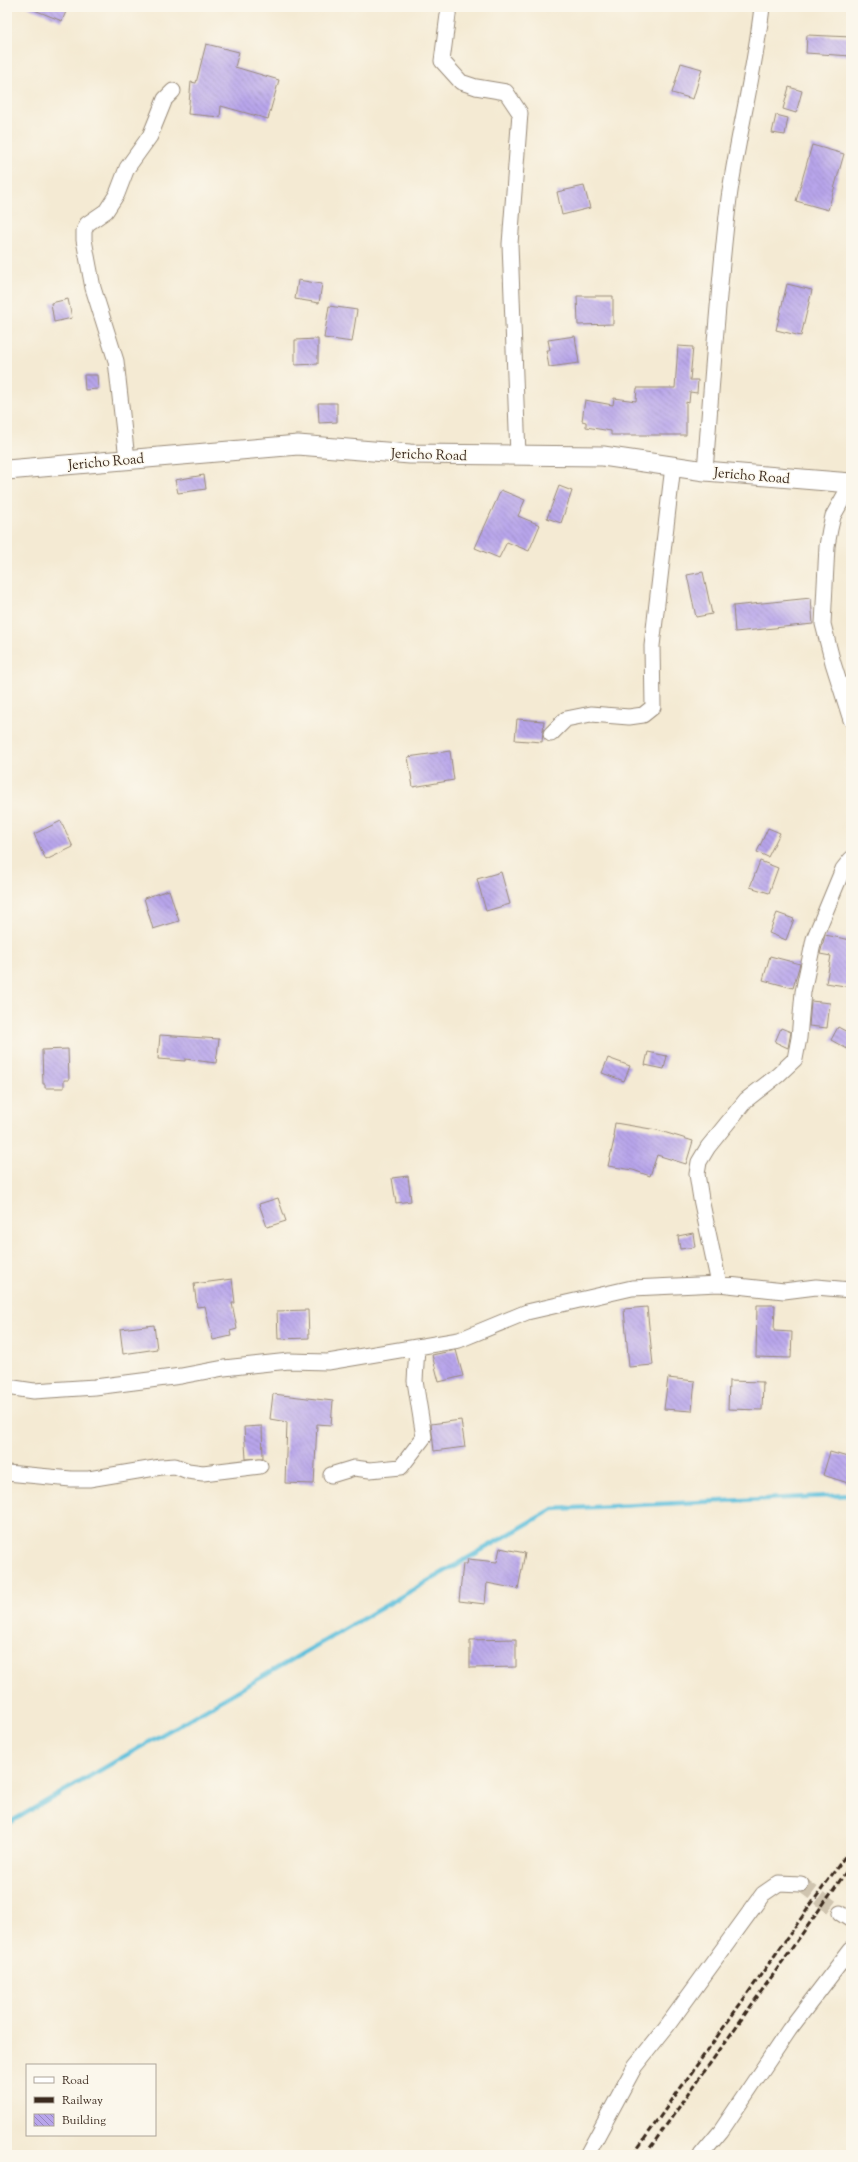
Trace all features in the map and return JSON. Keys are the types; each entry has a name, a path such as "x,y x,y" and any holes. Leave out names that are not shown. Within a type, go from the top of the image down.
{"street":[{"path":"449,7 442,61 461,82 476,87 506,92 520,113 510,244 518,456"},
{"path":"705,470 718,306 729,197 758,40 762,7"},
{"path":"127,459 116,362 93,288 84,240 84,231 86,224 106,211 117,194 127,168 150,136 165,99 173,91"},
{"name":"Jericho Road","path":"7,470 298,445 410,454 603,456 705,470 851,484"},
{"path":"551,734 566,718 591,714 629,717 643,715 653,707 652,646 673,466"},
{"path":"851,484 833,516 830,529 827,546 823,624 833,663 851,720"},
{"path":"719,1284 701,1199 697,1174 699,1162 708,1147 746,1100 778,1075 795,1059 799,1038 803,992 814,939 843,869 851,859"},
{"path":"7,1387 34,1390 95,1386 232,1367 289,1361 328,1362 459,1340 527,1312 632,1288 719,1284 784,1291 816,1287 851,1290"},
{"path":"331,1475 354,1468 370,1470 401,1467 420,1443 424,1437 415,1381 417,1347"},
{"path":"7,1473 71,1479 89,1479 161,1467 175,1466 188,1471 203,1472 260,1466"},
{"path":"587,2155 635,2066 667,2026 763,1894 779,1883 801,1884"},
{"path":"701,2155 721,2131 789,2030 851,1949"}],"building":[{"path":"27,7 68,7 62,21"},
{"path":"807,35 851,37 851,56 806,53"},
{"path":"206,44 239,52 235,67 279,80 268,119 221,106 220,117 188,114 191,82 196,83"},
{"path":"681,63 702,69 693,99 672,93"},
{"path":"789,87 802,91 796,113 783,109"},
{"path":"776,115 788,118 785,135 772,133"},
{"path":"812,145 844,154 828,210 796,201"},
{"path":"584,186 590,208 562,215 557,192"},
{"path":"298,280 322,284 319,303 295,299"},
{"path":"787,284 812,290 801,336 776,330"},
{"path":"577,296 613,296 613,324 578,325"},
{"path":"68,299 72,318 54,322 51,303"},
{"path":"329,306 357,310 352,342 324,338"},
{"path":"575,336 579,363 549,367 546,350 550,350 548,340"},
{"path":"318,339 318,364 295,365 295,340"},
{"path":"678,346 693,347 690,380 698,380 697,393 690,392 689,403 686,402 686,435 611,435 611,431 586,427 586,422 582,421 585,400 613,405 614,398 636,401 637,388 675,388"},
{"path":"84,375 97,375 98,389 85,390"},
{"path":"318,403 337,403 337,422 319,423"},
{"path":"204,475 206,489 178,493 175,480"},
{"path":"559,486 572,491 561,523 547,518"},
{"path":"501,490 525,500 518,516 540,525 529,551 507,542 499,558 475,548"},
{"path":"703,572 712,614 696,617 687,575"},
{"path":"811,598 813,624 735,632 733,606"},
{"path":"517,719 544,721 542,742 515,740"},
{"path":"450,751 454,780 413,787 408,757"},
{"path":"61,821 73,847 46,860 34,834"},
{"path":"768,828 780,833 768,857 757,852"},
{"path":"760,861 778,868 769,893 750,887"},
{"path":"501,872 510,904 486,911 477,879"},
{"path":"169,890 179,921 153,929 144,898"},
{"path":"777,913 794,919 786,940 769,933"},
{"path":"825,935 851,940 851,987 826,983 831,956 820,954"},
{"path":"770,956 800,964 793,988 763,980"},
{"path":"811,1001 830,1003 827,1028 809,1026"},
{"path":"838,1027 851,1034 851,1051 831,1040"},
{"path":"781,1028 791,1032 788,1048 775,1042"},
{"path":"160,1035 219,1039 216,1063 185,1059 185,1061 158,1059"},
{"path":"68,1049 69,1080 64,1080 64,1088 45,1088 45,1084 43,1084 42,1050"},
{"path":"648,1052 667,1056 664,1069 645,1065"},
{"path":"608,1058 630,1066 624,1081 602,1073"},
{"path":"615,1123 657,1130 693,1141 686,1164 657,1155 650,1176 633,1170 608,1166 615,1136 613,1136"},
{"path":"408,1176 411,1201 396,1203 392,1178"},
{"path":"278,1198 286,1221 267,1227 259,1204"},
{"path":"693,1233 695,1247 680,1249 678,1236"},
{"path":"232,1279 235,1303 232,1303 237,1329 230,1331 231,1336 213,1340 205,1306 197,1307 194,1284"},
{"path":"757,1305 775,1305 774,1331 792,1332 791,1358 756,1357"},
{"path":"647,1307 653,1365 629,1367 624,1309"},
{"path":"308,1310 309,1338 278,1339 277,1311"},
{"path":"154,1325 157,1349 123,1354 120,1329"},
{"path":"456,1350 463,1376 439,1382 432,1355"},
{"path":"668,1378 695,1381 692,1411 664,1409"},
{"path":"729,1381 763,1382 762,1410 728,1409"},
{"path":"273,1394 333,1401 331,1425 317,1424 314,1484 285,1483 287,1422 270,1419"},
{"path":"461,1420 465,1447 434,1451 431,1424"},
{"path":"262,1426 263,1458 246,1459 244,1427"},
{"path":"830,1452 851,1458 851,1484 823,1475"},
{"path":"500,1548 525,1553 518,1589 487,1583 485,1604 459,1601 463,1564 467,1564 468,1559 497,1562"},
{"path":"516,1639 516,1667 470,1668 470,1640"}],"waterway":[{"path":"7,1824 553,1509 851,1495"}],"tunnel":[{"path":"801,1884 840,1913"}],"railway":[{"path":"633,2155 851,1848"},
{"path":"645,2155 851,1865"}]}
